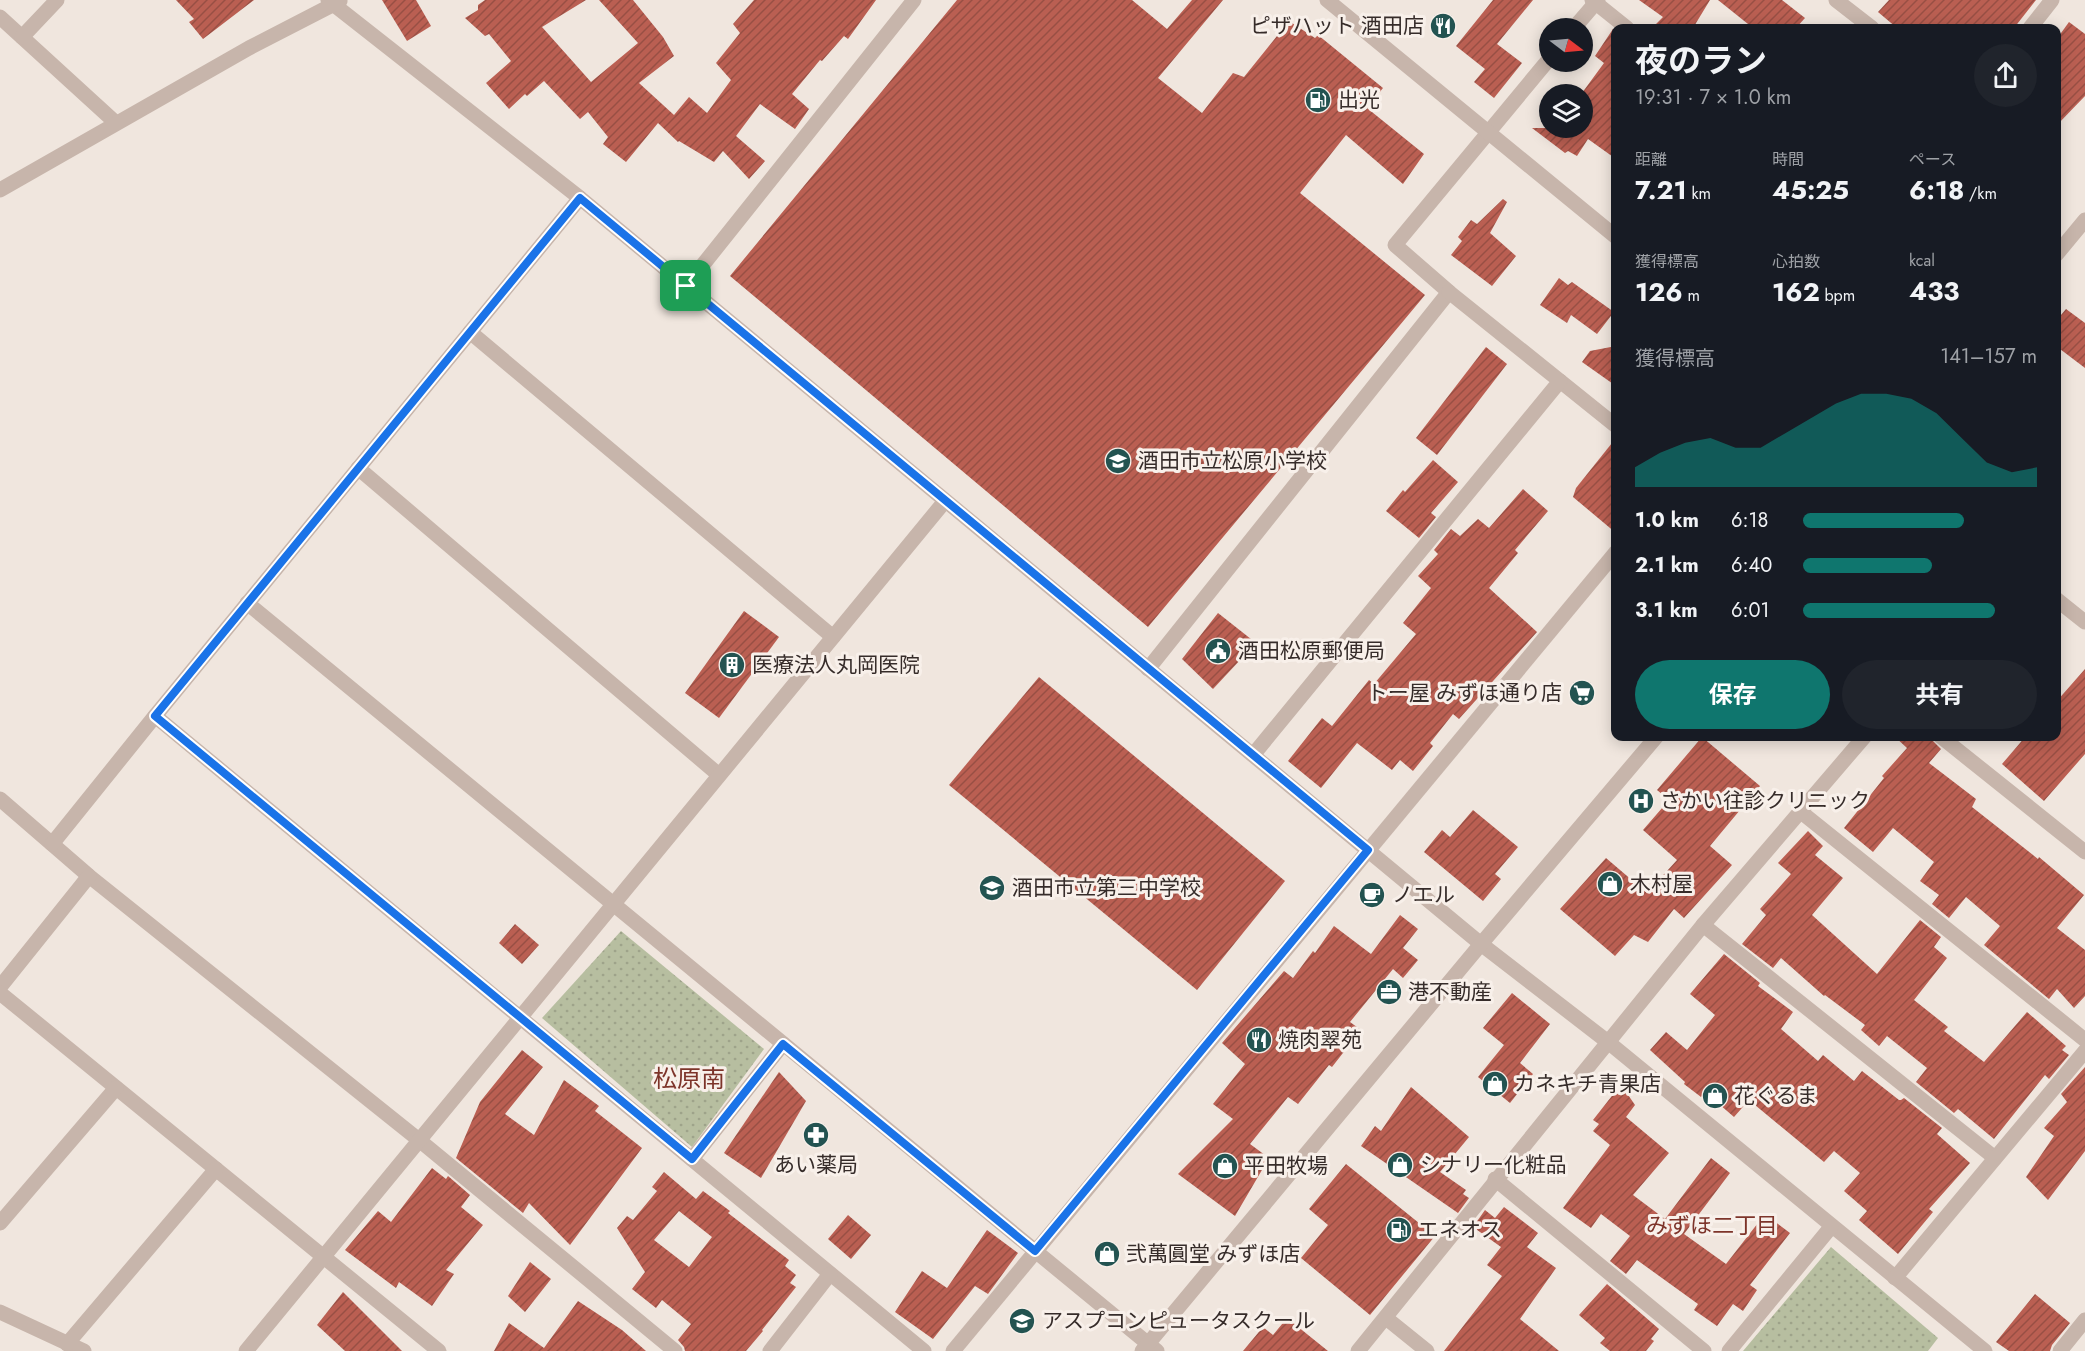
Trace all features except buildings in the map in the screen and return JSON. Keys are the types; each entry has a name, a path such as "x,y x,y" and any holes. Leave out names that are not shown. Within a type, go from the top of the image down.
{"street":[{"path":"22,37 57,0"},
{"path":"686,286 914,0"},
{"path":"1327,0 1611,233"},
{"path":"1836,0 1867,24"},
{"path":"2033,24 2052,0"},
{"path":"0,190 334,1 580,198 1481,944 1608,1042 1984,1351"},
{"path":"1582,18 1595,1 1622,24"},
{"path":"0,17 116,123"},
{"path":"1539,71 1395,245 1449,292 1611,422"},
{"path":"52,844 580,198"},
{"path":"2061,249 2085,220"},
{"path":"1148,669 1449,292"},
{"path":"470,332 833,637"},
{"path":"1253,756 1560,381"},
{"path":"358,468 719,775"},
{"path":"246,1351 945,501"},
{"path":"953,1351 1611,558"},
{"path":"247,603 1035,1251 1149,1349 1481,944 1653,741"},
{"path":"2061,603 2085,622"},
{"path":"155,716 924,1351"},
{"path":"1358,1351 1703,925 1861,741"},
{"path":"1946,741 2085,852"},
{"path":"0,799 89,876 419,1140 675,1351"},
{"path":"1801,812 2085,1040"},
{"path":"0,987 89,876"},
{"path":"1703,925 1995,1158"},
{"path":"0,993 439,1351"},
{"path":"692,1159 783,1044"},
{"path":"1895,1278 2085,1051"},
{"path":"0,1223 116,1088"},
{"path":"67,1344 216,1169"},
{"path":"1495,1179 1704,1351"},
{"path":"1729,1351 1831,1227"},
{"path":"770,1351 830,1274"},
{"path":"0,1312 84,1351"},
{"path":"1386,1318 1427,1351"},
{"path":"2060,1351 2085,1320"}],"green space":[{"path":"621,931 764,1049 692,1147 542,1018"},
{"path":"1831,1247 1938,1338 1928,1351 1743,1351"}],"place":[{"name":"ピザハット 酒田店","path":"1443,26"},
{"name":"出光","path":"1318,100"},
{"name":"酒田市立松原小学校","path":"1118,461"},
{"name":"酒田松原郵便局","path":"1218,651"},
{"name":"医療法人丸岡医院","path":"732,665"},
{"name":"トー屋 みずほ通り店","path":"1582,693"},
{"name":"さかい往診クリニック","path":"1641,801"},
{"name":"木村屋","path":"1610,884"},
{"name":"酒田市立第三中学校","path":"992,888"},
{"name":"ノエル","path":"1372,895"},
{"name":"港不動産","path":"1389,992"},
{"name":"焼肉翠苑","path":"1259,1040"},
{"name":"カネキチ青果店","path":"1495,1084"},
{"name":"花ぐるま","path":"1715,1096"},
{"name":"あい薬局","path":"816,1135"},
{"name":"シナリー化粧品","path":"1400,1165"},
{"name":"平田牧場","path":"1225,1166"},
{"name":"エネオス","path":"1399,1230"},
{"name":"弐萬圓堂 みずほ店","path":"1107,1254"},
{"name":"アスプコンピュータスクール","path":"1022,1321"}],"district":[{"name":"松原南","path":"689,1079"},
{"name":"みずほ二丁目","path":"1712,1225"}],"route":[{"path":"580,198 686,286 1368,850 1035,1251 783,1044 692,1159 155,716 580,198"}]}
